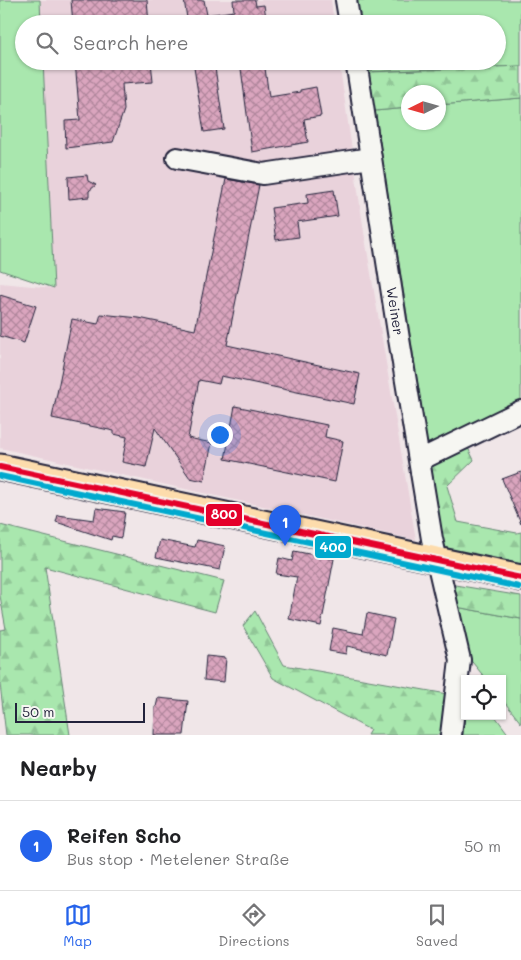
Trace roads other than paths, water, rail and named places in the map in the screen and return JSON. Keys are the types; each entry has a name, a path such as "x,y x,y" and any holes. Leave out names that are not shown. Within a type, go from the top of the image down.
{"main road":[{"path":"0,467 521,578"}],"street":[{"path":"346,0 348,15"},
{"name":"Weiner","path":"357,70 399,339 437,561 460,660 451,735"},
{"path":"177,158 264,174 371,158"},
{"path":"420,460 521,411"}],"place":[{"name":"Reifen Scho","path":"285,546"}]}
